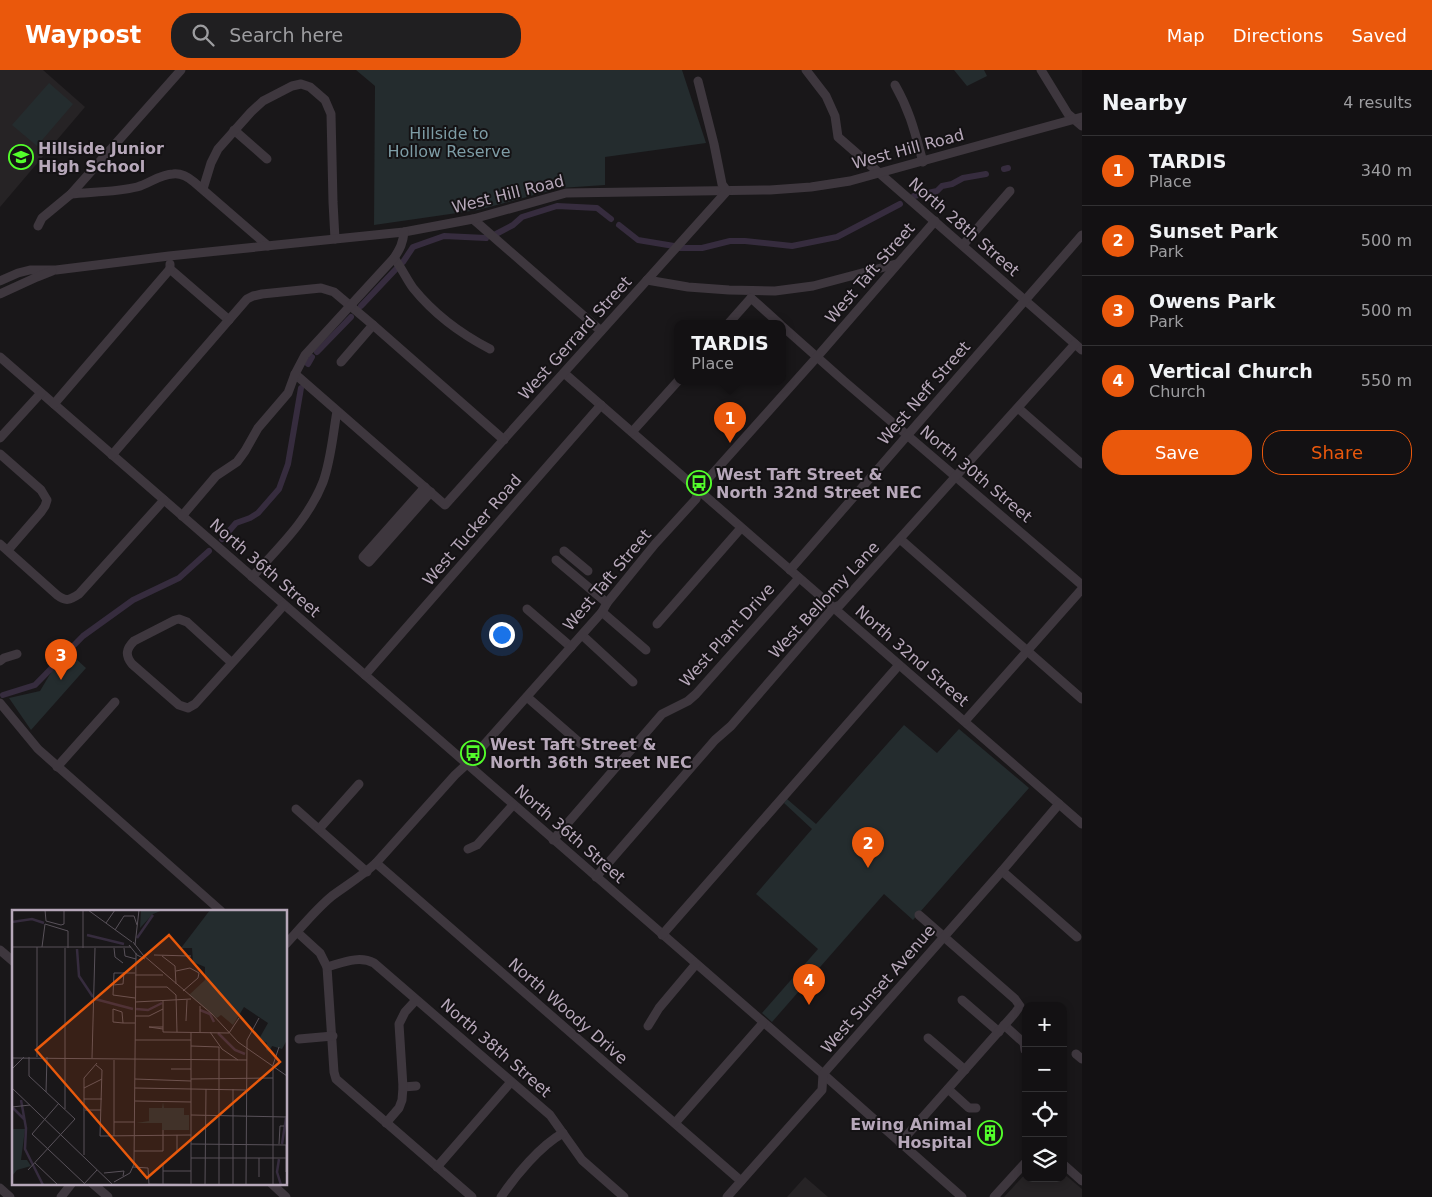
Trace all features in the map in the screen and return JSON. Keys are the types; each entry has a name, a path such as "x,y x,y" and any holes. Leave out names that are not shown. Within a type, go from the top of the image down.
{"street":[{"path":"38,226 42,218 71,194 181,70"},
{"name":"North 28th Street","path":"806,70 826,96 834,116 838,137 1079,347"},
{"path":"1041,70 1068,114 1080,121"},
{"path":"698,81 722,184 727,191"},
{"path":"203,189 211,162 218,149 251,112 263,101 292,86 301,84 310,87 324,100 331,114 335,239"},
{"path":"895,85 906,104 923,162"},
{"name":"West Hill Road","path":"0,281 30,270 56,270 169,256 404,232 473,220 566,193 770,190 810,187 850,181 1080,121"},
{"path":"234,130 267,159"},
{"path":"71,194 136,187 171,174 187,176 268,246"},
{"name":"West Gerrard Street","path":"428,490 446,505 727,191"},
{"path":"963,245 1010,191"},
{"path":"473,220 601,331"},
{"name":"West Taft Street","path":"288,942 332,896 376,863 467,764 602,612 607,603 656,544 696,499 698,490 935,221"},
{"path":"182,516 216,476 237,462 258,428 288,392 295,374 310,349 400,250 403,244 404,232"},
{"name":"West Neff Street","path":"790,570 1082,235"},
{"path":"169,256 170,269 229,320"},
{"path":"394,258 414,289 440,316 455,328 490,349"},
{"path":"647,280 750,294 813,286 896,264"},
{"path":"54,404 170,269"},
{"name":"West Hill Road","path":"0,294 56,270"},
{"path":"112,455 247,299 262,294 321,288 334,292 504,440"},
{"path":"731,320 750,294"},
{"name":"North 30th Street","path":"750,294 776,320"},
{"path":"341,362 373,325"},
{"name":"North 30th Street","path":"786,329 1082,587"},
{"name":"West Bellomy Lane","path":"596,877 833,608 840,605 1018,408 1079,347"},
{"name":"North 36th Street","path":"0,357 962,1197"},
{"name":"North 32nd Street","path":"564,373 1082,824"},
{"path":"295,374 428,490"},
{"path":"632,432 674,385"},
{"path":"0,438 41,393"},
{"name":"West Tucker Road","path":"365,675 601,405"},
{"path":"1018,408 1082,464"},
{"path":"252,577 294,531 314,500 323,481 328,462 337,411"},
{"path":"0,454 41,490 47,500 41,512 8,550"},
{"path":"428,490 369,562 363,557 428,490"},
{"path":"0,544 57,595 67,600 79,594 164,500"},
{"path":"657,624 741,528"},
{"path":"900,539 1082,699"},
{"path":"564,551 588,571"},
{"path":"556,560 607,603"},
{"path":"580,580 594,564"},
{"name":"West Plant Drive","path":"553,840 662,714 688,701 696,694 798,578"},
{"path":"965,722 1082,587"},
{"path":"232,663 186,622 179,619 170,621 134,641 127,651 127,658 132,664 179,705 188,708 195,704 232,663 284,605"},
{"path":"527,609 571,648"},
{"path":"602,612 646,650"},
{"path":"582,635 633,682"},
{"path":"0,661 18,654"},
{"path":"662,934 899,665"},
{"path":"527,697 581,744"},
{"path":"57,767 115,702"},
{"path":"0,703 34,746 220,910"},
{"path":"319,829 360,784"},
{"name":"West Sunset Avenue","path":"727,1197 822,1090 823,1074 1002,871 1058,804"},
{"path":"468,849 477,845 513,805"},
{"path":"296,809 366,872"},
{"name":"North Woody Drive","path":"376,863 741,1181"},
{"path":"1002,871 1077,937"},
{"path":"900,1143 1002,1029 1020,1006 1015,999 919,915"},
{"path":"297,932 320,952 327,967 336,1079 472,1197"},
{"path":"0,950 12,960"},
{"name":"North 38th Street","path":"327,967 356,960 369,960 374,963 550,1114 582,1160 624,1197"},
{"path":"648,1026 659,1008 696,964"},
{"path":"386,1123 399,1108 402,1100 399,1024 405,1012 416,1000"},
{"path":"962,1000 1024,1043 1025,1047"},
{"path":"675,1123 763,1023"},
{"path":"299,1039 333,1036"},
{"path":"928,1038 965,1070"},
{"path":"437,1167 512,1082"},
{"path":"403,1088 416,1086"},
{"path":"948,1090 969,1108 976,1108"},
{"path":"501,1197 541,1149 563,1133"},
{"path":"994,1197 1022,1166"},
{"path":"1067,1168 1082,1181"},
{"path":"60,1197 71,1184"},
{"path":"93,1184 108,1197"},
{"path":"272,1184 286,1197"},
{"path":"0,1188 10,1197"}],"shaded area":[{"name":"Hillside Junior High School","path":"0,70 43,70 85,107 0,207"},
{"path":"1067,1176 1082,1189 1082,1197 1004,1197 1022,1177 1022,1182 1067,1182"},
{"path":"805,1177 828,1197 787,1197"}],"green space":[{"name":"Hillside to Hollow Reserve","path":"356,70 682,70 706,143 605,157 605,185 560,188 478,210 374,225 375,86"},
{"path":"954,70 984,70 987,76 967,86"},
{"path":"49,83 73,104 37,146 12,125"},
{"path":"65,649 86,668 31,730 9,698 40,691"},
{"path":"904,725 937,753 959,729 1029,788 913,920 884,894 772,1022 762,1013 818,949 756,894 812,829 784,803 787,799 816,824"}],"waterway":[{"path":"1004,169 1008,168"},
{"path":"914,196 937,191 942,186 952,184 963,178 986,174"},
{"path":"680,248 702,248 730,241 792,246 837,237 900,204"},
{"path":"496,234 513,225 522,217 557,206 597,208 611,219"},
{"path":"619,225 638,240 674,246"},
{"path":"403,262 413,247 444,236 486,238"},
{"path":"361,306 396,269"},
{"path":"317,352 351,317"},
{"path":"308,364 312,357"},
{"path":"222,539 236,523 258,513 279,489 288,464 301,388"},
{"path":"3,695 35,685 83,636 133,600 179,578 209,551"}],"place":[{"name":"Hillside Junior High School","path":"21,157"},
{"name":"TARDIS","path":"730,443"},
{"name":"West Taft Street & North 32nd Street NEC","path":"699,483"},
{"name":"Owens Park","path":"61,680"},
{"name":"West Taft Street & North 36th Street NEC","path":"473,753"},
{"name":"Sunset Park","path":"868,868"},
{"name":"Vertical Church","path":"809,1005"},
{"name":"Ewing Animal Hospital","path":"990,1133"}]}
